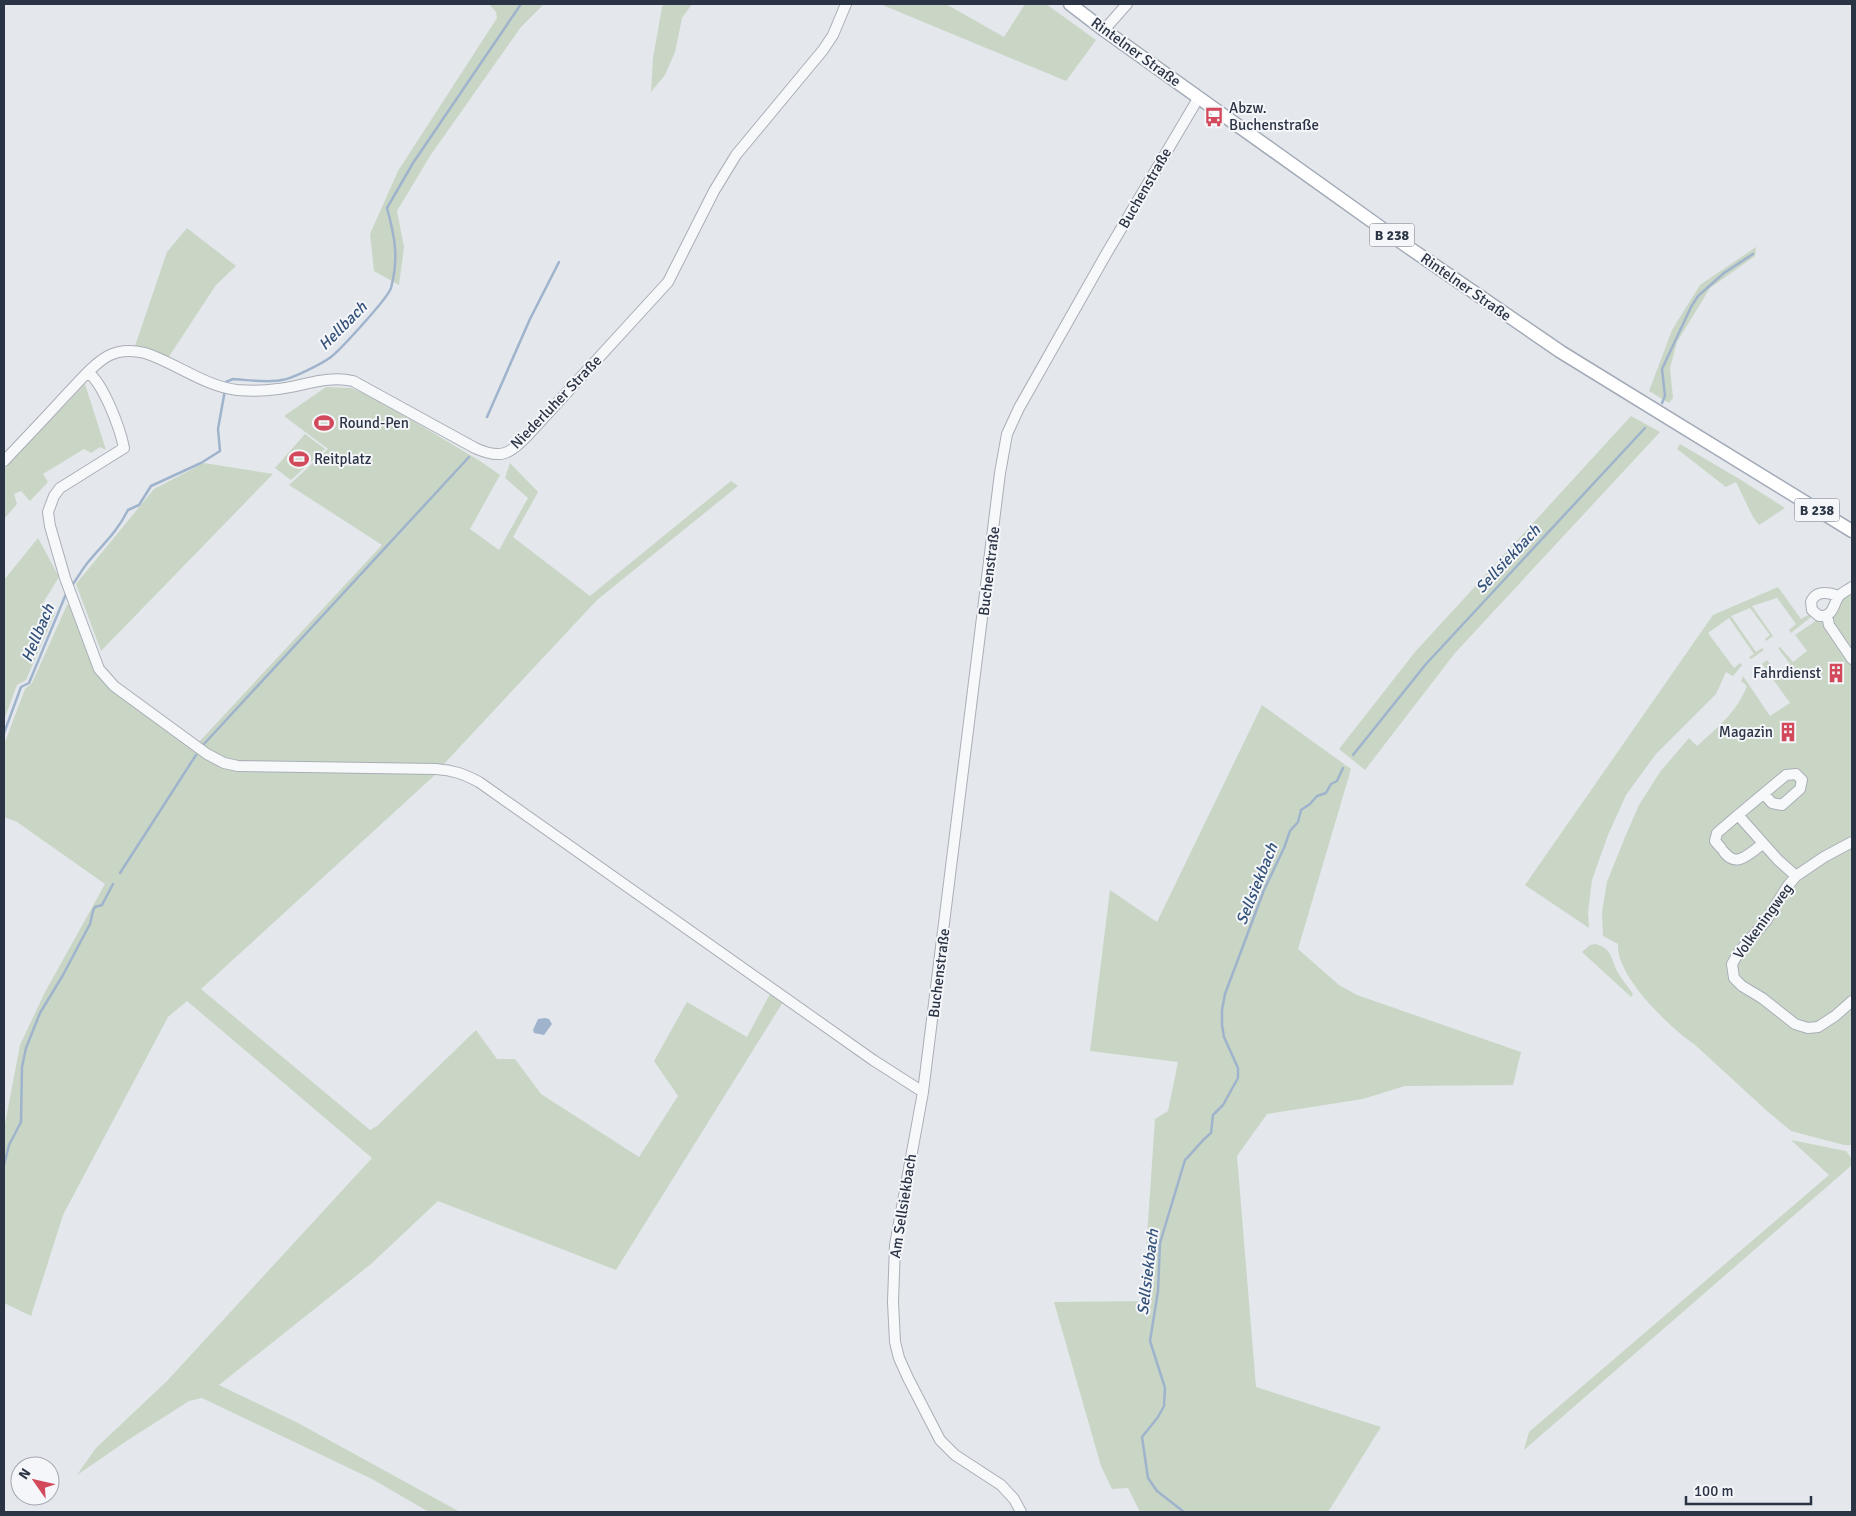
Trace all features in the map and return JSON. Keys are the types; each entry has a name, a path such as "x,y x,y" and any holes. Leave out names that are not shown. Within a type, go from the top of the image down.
{"main road":[{"name":"Rintelner Straße","path":"1070,4 1416,252 1562,352 1852,531"}],"street":[{"name":"Niederluher Straße","path":"4,461 88,372 109,355 117,352 145,354 220,386 236,390 280,389 326,380 344,379 366,386 484,452 502,454 514,449 668,282 726,171 748,138 833,35 846,4"},
{"path":"1104,30 1127,4"},
{"name":"Buchenstraße","path":"923,1092 956,843 1000,473 1007,434 1019,408 1096,272 1198,97"},
{"path":"88,372 95,377 112,412 124,448 60,488 54,496 48,512 50,526 65,578 99,668 114,686 206,754 224,763 238,766 436,769 453,770 465,774 873,1060 923,1092"},
{"path":"1839,596 1823,593 1816,594 1811,602 1812,610 1819,616 1827,615 1834,610 1839,596 1852,587"},
{"path":"1827,615 1829,625 1852,660"},
{"path":"1763,844 1739,860 1734,860 1729,858 1715,841 1717,833 1764,794"},
{"path":"1738,815 1763,844 1796,876"},
{"name":"Volkeningweg","path":"1852,843 1824,857 1796,876 1786,887 1766,921 1734,958 1732,964 1734,978 1742,986 1762,998 1784,1018 1795,1024 1808,1028 1828,1022 1852,1001"},
{"name":"Am Sellsiekbach","path":"923,1092 895,1245 893,1302 895,1342 899,1358 908,1378 940,1440 955,1455 1001,1486 1014,1499 1021,1512"}],"green space":[{"path":"489,4 544,4 521,27 430,156 397,211 404,247 399,285 374,271 370,234 398,171 497,18 496,12"},
{"path":"664,4 692,4 682,18 675,52 665,75 651,92 653,58"},
{"path":"880,4 946,4 1004,37 1025,4 1046,4 1096,40 1066,81"},
{"path":"187,228 236,266 216,285 168,358 148,349 135,346 167,252"},
{"path":"1756,247 1755,256 1710,288 1677,342 1670,368 1673,398 1669,403 1649,391 1672,330 1700,285"},
{"path":"85,384 106,450 100,447 91,453 84,449 43,474 48,482 30,501 21,491 14,494 17,504 4,519 4,469"},
{"path":"326,387 351,388 363,393 415,422 500,475 470,529 499,550 528,498 505,478 510,463 538,492 513,537 590,596 731,481 738,486 597,600 442,766 233,761 217,754 199,742 382,545 289,485 328,449 284,416"},
{"path":"1631,416 1660,432 1455,653 1365,770 1339,749 1415,652"},
{"name":"Reitplatz","path":"305,434 325,449 291,480 275,468"},
{"path":"1680,444 1785,508 1759,525 1753,517 1736,482 1726,487 1677,449"},
{"path":"204,463 273,474 101,651 76,584 154,489"},
{"path":"38,538 59,577 43,603 55,613 26,680 17,685 4,720 4,580"},
{"path":"1778,587 1801,619 1810,614 1811,617 1791,633 1789,630 1796,624 1777,598 1752,606 1773,636 1766,641 1765,639 1770,635 1750,608 1731,616 1756,652 1762,648 1764,650 1751,659 1749,657 1754,654 1729,618 1708,633 1734,668 1740,663 1742,665 1733,676 1726,672 1716,694 1656,754 1626,795 1608,835 1592,880 1588,912 1589,928 1525,885 1713,615"},
{"path":"1852,593 1852,1145 1844,1145 1791,1131 1659,1014 1634,985 1625,970 1619,957 1618,944 1603,936 1602,912 1607,882 1625,837 1639,805 1660,772 1689,738 1697,746 1726,719 1738,704 1747,686 1741,681 1743,676 1770,716 1790,703 1762,664 1767,660 1777,674 1790,664 1778,648 1780,647 1793,662 1807,651 1795,635 1817,620 1823,623 1834,613 1841,600"},
{"path":"72,604 98,672 211,760 436,774 201,989 370,1130 377,1126 476,1030 497,1059 515,1059 541,1094 639,1157 678,1096 654,1061 687,1002 747,1037 771,992 783,1002 616,1270 438,1201 371,1264 219,1385 298,1423 460,1512 429,1512 372,1479 202,1398 189,1401 77,1475 96,1448 167,1381 372,1158 187,1001 168,1017 63,1215 31,1316 4,1303 4,1129 20,1045 44,994 105,884 17,822 4,817 5,742 25,689 32,683 67,605"},
{"path":"1262,705 1351,769 1298,949 1339,985 1357,995 1521,1052 1513,1085 1405,1086 1363,1099 1267,1114 1237,1156 1256,1387 1381,1427 1328,1512 1140,1512 1128,1488 1112,1489 1101,1466 1054,1302 1149,1301 1145,1266 1155,1119 1168,1111 1178,1062 1090,1051 1110,890 1157,922"},
{"path":"1596,944 1610,954 1619,974 1633,994 1631,997 1582,952 1590,945"},
{"path":"1791,1140 1846,1151 1852,1159 1852,1165 1524,1450 1529,1432 1829,1175"}],"water":[{"path":"538,1019 549,1019 552,1024 544,1035 534,1033 533,1030"}],"waterway":[{"name":"Hellbach","path":"226,385 226,382 233,379 282,380 315,367 331,357 382,302 391,288 395,267 394,238 387,208 413,163 521,4"},
{"name":"Sellsiekbach","path":"1662,403 1665,396 1662,369 1691,307 1698,296 1724,273 1753,254"},
{"path":"487,417 530,319 559,262"},
{"name":"Hellbach","path":"73,584 115,531 128,510 139,505 151,486 201,463 220,451 218,429 225,390"},
{"name":"Sellsiekbach","path":"1353,755 1426,664 1645,428"},
{"path":"204,744 469,457"},
{"name":"Hellbach","path":"4,733 21,687 29,683 66,594"},
{"path":"120,873 196,755"},
{"name":"Sellsiekbach","path":"1184,1512 1157,1491 1148,1478 1142,1437 1164,1406 1165,1388 1150,1341 1158,1291 1160,1243 1185,1160 1211,1133 1213,1115 1223,1105 1238,1078 1238,1068 1224,1037 1222,1010 1225,994 1264,890 1290,831 1298,822 1301,810 1317,796 1326,793 1331,784 1337,781 1343,768"},
{"path":"4,1165 9,1145 21,1122 22,1067 26,1048 40,1013 90,924 95,907 102,905 113,884"}],"place":[{"name":"Abzw. Buchenstraße","path":"1214,117"},
{"name":"Round-Pen","path":"324,423"},
{"name":"Reitplatz","path":"299,459"},
{"name":"Fahrdienst","path":"1836,673"},
{"name":"Magazin","path":"1788,732"}]}
